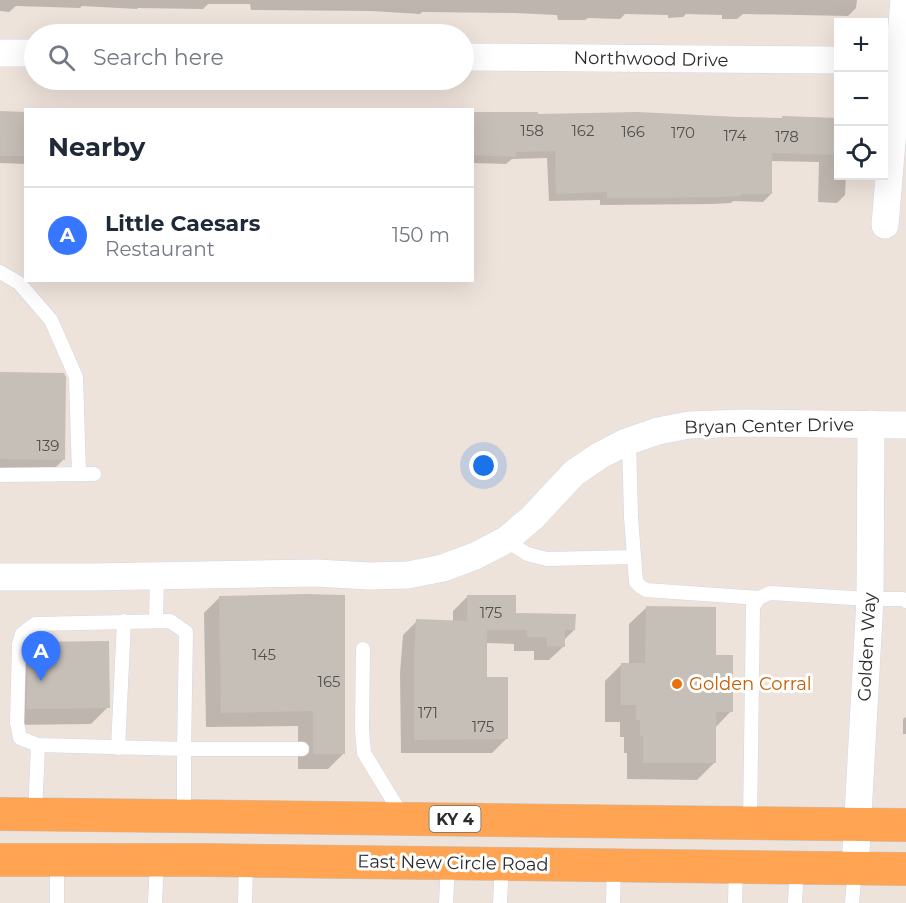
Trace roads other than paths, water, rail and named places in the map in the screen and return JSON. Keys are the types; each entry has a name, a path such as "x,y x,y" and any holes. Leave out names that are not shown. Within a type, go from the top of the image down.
{"highway":[{"name":"KY 4","path":"0,814 906,825"},
{"name":"East New Circle Road","path":"0,860 246,860 906,869"}],"street":[{"path":"885,225 896,61 904,0"},
{"path":"0,53 24,53"},
{"name":"Northwood Drive","path":"474,57 834,60"},
{"name":"Bryan Center Drive","path":"0,577 317,573 368,576 408,575 443,568 475,556 506,540 532,518 574,474 598,456 629,441 658,431 689,425 745,423 906,425"},
{"name":"Golden Way","path":"855,869 870,599 871,424"}],"lane":[{"path":"0,272 19,282 51,320 76,377 79,474"},
{"path":"629,441 633,557 636,582 640,587 646,590 759,598 770,593 903,599 906,601"},
{"path":"0,475 94,474"},
{"path":"506,540 527,554 547,559 633,557"},
{"path":"156,621 157,576"},
{"path":"750,823 753,606 759,598"},
{"path":"118,748 124,621"},
{"path":"184,816 184,749 186,632 170,621 124,621 35,624 22,634 19,644 17,723 20,738 38,744 118,748 184,749 302,749"},
{"path":"363,649 364,753 404,819"},
{"path":"35,814 38,744"},
{"path":"57,860 57,903"},
{"path":"155,903 157,860"},
{"path":"245,903 246,860"},
{"path":"446,903 448,863"},
{"path":"500,903 502,864"},
{"path":"613,903 614,865"},
{"path":"735,903 736,866"},
{"path":"795,903 797,867"},
{"path":"852,903 855,869"}],"place":[{"name":"Little Caesars","path":"41,681"},
{"name":"Golden Corral","path":"677,684"}]}
